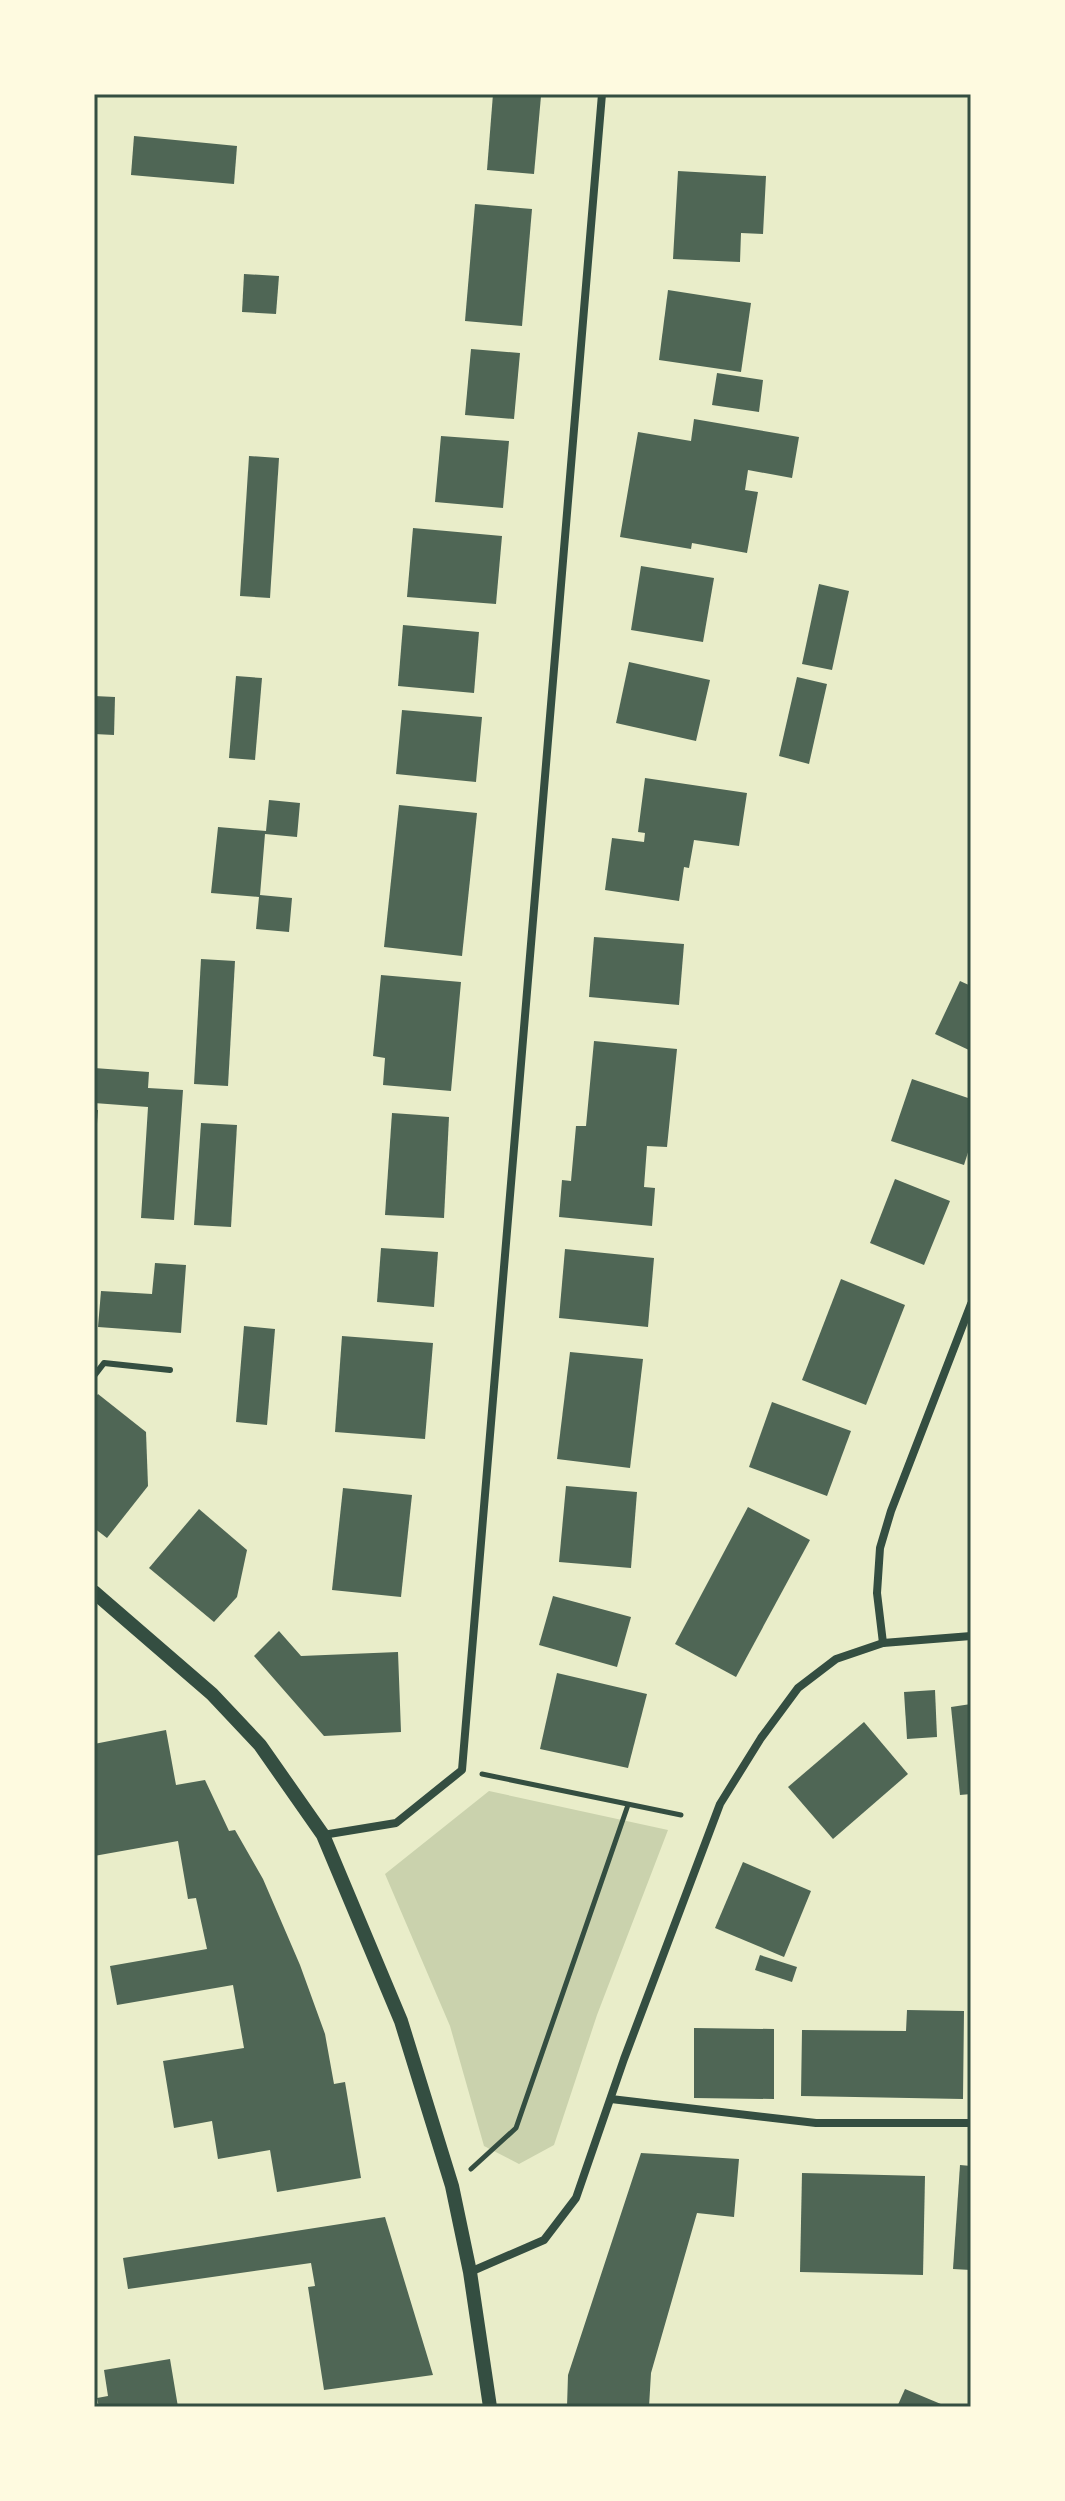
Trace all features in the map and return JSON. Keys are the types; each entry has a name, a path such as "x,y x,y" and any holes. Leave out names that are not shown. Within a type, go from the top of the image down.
{"street":[{"path":"323,1835 396,1823 462,1770 602,94"},
{"path":"883,1643 877,1593 880,1548 891,1511 971,1304"},
{"path":"94,1592 212,1694 260,1745 323,1835 401,2021 452,2186 470,2272 490,2407"},
{"path":"470,2272 544,2240 576,2198 720,1804 761,1738 798,1688 836,1659 883,1643 971,1636"},
{"path":"611,2099 816,2123 971,2123"}],"lane":[{"path":"94,1376 104,1363 170,1370"}],"path":[{"path":"462,1770 681,1815"},
{"path":"452,2186 516,2128 628,1805"}],"green space":[{"path":"489,1791 668,1830 597,2015 554,2145 519,2164 484,2146 450,2026 385,1874"}],"building":[{"path":"493,94 541,96 534,174 487,170"},
{"path":"134,136 237,146 234,184 131,175"},
{"path":"678,171 766,176 763,234 741,233 740,262 673,259"},
{"path":"475,204 532,209 522,326 465,321"},
{"path":"244,274 279,276 276,314 242,312"},
{"path":"668,290 751,303 741,372 659,360"},
{"path":"471,349 520,353 514,419 465,415"},
{"path":"717,373 763,380 759,412 712,405"},
{"path":"694,419 799,437 792,478 748,470 745,490 758,492 747,553 692,543 691,549 620,537 638,432 691,441"},
{"path":"441,436 509,441 503,508 435,502"},
{"path":"249,456 279,458 270,598 240,596"},
{"path":"413,528 502,536 496,604 407,597"},
{"path":"641,566 714,578 703,642 631,630"},
{"path":"819,584 849,591 832,670 802,664"},
{"path":"403,625 479,632 474,693 398,686"},
{"path":"629,662 710,680 696,741 616,723"},
{"path":"236,676 262,678 255,760 229,758"},
{"path":"797,677 827,684 809,764 779,756"},
{"path":"94,696 115,697 114,735 94,734"},
{"path":"402,710 482,717 476,782 396,774"},
{"path":"645,778 747,793 739,846 694,840 689,868 684,867 679,901 605,890 612,838 644,842 645,833 638,832"},
{"path":"269,800 300,803 297,837 265,834 260,895 292,898 289,932 256,929 259,897 211,893 218,827 266,831"},
{"path":"399,805 477,813 462,956 384,947"},
{"path":"594,937 684,944 679,1005 589,997"},
{"path":"201,959 235,961 228,1086 194,1084"},
{"path":"381,975 461,982 451,1091 383,1085 385,1058 373,1056"},
{"path":"960,981 971,986 971,1051 935,1034"},
{"path":"594,1041 677,1049 667,1147 647,1146 644,1187 655,1188 652,1226 559,1217 562,1180 571,1181 576,1126 586,1126"},
{"path":"94,1068 149,1072 148,1088 183,1090 174,1220 141,1218 148,1107 94,1103"},
{"path":"912,1079 971,1099 971,1143 964,1165 891,1141"},
{"path":"94,1110 98,1110 96,1137 94,1137"},
{"path":"392,1113 449,1117 444,1218 385,1215"},
{"path":"201,1123 237,1125 231,1227 194,1225"},
{"path":"895,1179 950,1201 924,1265 870,1243"},
{"path":"381,1248 438,1252 434,1307 377,1302"},
{"path":"565,1249 654,1258 648,1327 559,1318"},
{"path":"155,1263 186,1265 181,1333 98,1327 101,1291 152,1294"},
{"path":"841,1279 905,1305 866,1405 802,1380"},
{"path":"244,1326 275,1329 267,1425 236,1422"},
{"path":"342,1336 433,1343 425,1439 335,1432"},
{"path":"570,1352 643,1359 630,1468 557,1459"},
{"path":"98,1394 146,1432 148,1486 107,1538 94,1528 94,1399"},
{"path":"772,1402 851,1431 827,1496 749,1467"},
{"path":"566,1486 637,1492 631,1568 559,1562"},
{"path":"343,1488 412,1495 401,1597 332,1590"},
{"path":"748,1507 810,1540 736,1677 675,1644"},
{"path":"199,1509 247,1550 237,1597 214,1622 149,1568"},
{"path":"553,1596 631,1617 617,1667 539,1645"},
{"path":"279,1631 301,1656 398,1652 401,1732 324,1736 254,1656"},
{"path":"557,1673 647,1694 628,1768 540,1749"},
{"path":"935,1690 937,1737 907,1739 904,1692"},
{"path":"971,1704 971,1794 960,1795 951,1707"},
{"path":"864,1722 908,1774 833,1839 788,1787"},
{"path":"166,1730 176,1785 205,1780 229,1831 235,1830 263,1879 300,1965 325,2034 334,2084 345,2082 361,2178 277,2192 270,2150 218,2159 212,2121 174,2128 163,2061 244,2048 233,1985 117,2005 110,1966 207,1949 196,1898 188,1899 178,1841 94,1856 94,1744"},
{"path":"743,1862 811,1891 784,1957 715,1928"},
{"path":"760,1955 797,1967 792,1982 755,1970"},
{"path":"907,2010 964,2011 963,2099 801,2096 802,2030 906,2031"},
{"path":"694,2028 774,2029 774,2099 694,2098"},
{"path":"641,2153 739,2159 734,2217 697,2213 651,2373 649,2407 567,2407 568,2375"},
{"path":"960,2165 971,2166 971,2270 953,2269"},
{"path":"802,2173 925,2176 923,2275 800,2272"},
{"path":"385,2217 433,2375 324,2390 308,2287 315,2286 311,2263 128,2289 123,2258"},
{"path":"170,2359 178,2407 99,2407 97,2398 108,2396 104,2370"},
{"path":"905,2389 948,2407 897,2407"}]}
